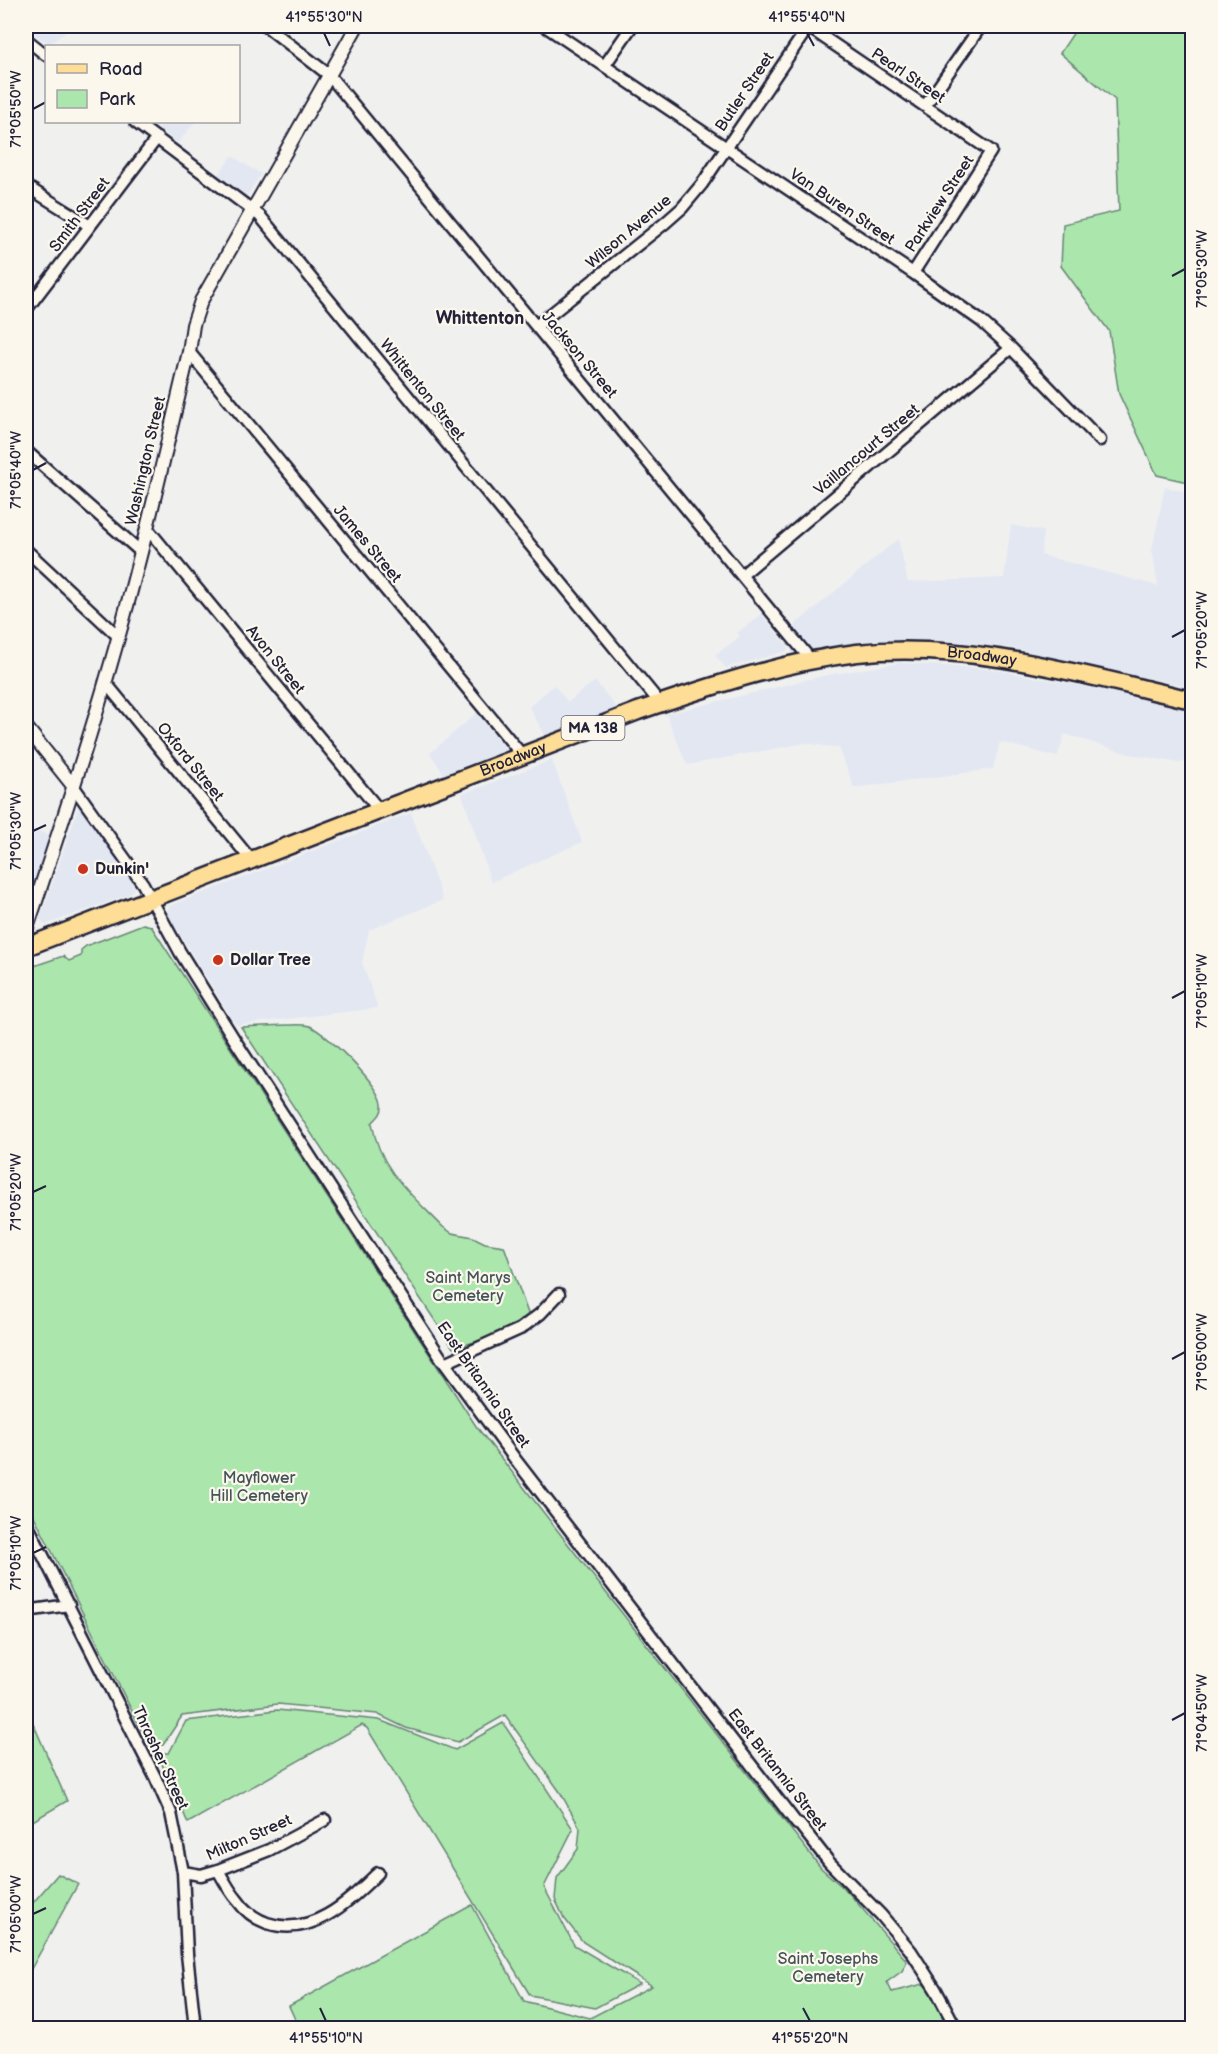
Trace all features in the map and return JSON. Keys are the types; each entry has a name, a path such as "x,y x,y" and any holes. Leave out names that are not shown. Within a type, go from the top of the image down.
{"main road":[{"name":"Broadway","path":"26,947 660,703 716,685 812,660 878,652 969,654 1056,670 1192,700"}],"street":[{"name":"Jackson Street","path":"266,26 329,75 812,660"},
{"name":"Washington Street","path":"26,931 74,787 118,636 147,528 189,352 193,324 201,301 357,26"},
{"name":"Van Buren Street","path":"545,26 981,321 1011,348 1100,440"},
{"path":"605,65 632,26"},
{"name":"Pearl Street","path":"808,26 992,151"},
{"name":"Butler Street","path":"726,147 808,26"},
{"path":"925,106 981,26"},
{"path":"26,39 45,54"},
{"name":"Whittenton Street","path":"136,123 252,210 267,225 660,703"},
{"name":"Smith Street","path":"26,310 157,138"},
{"name":"Wilson Avenue","path":"536,326 674,216 702,184 726,147"},
{"name":"Parkview Street","path":"913,273 992,151"},
{"path":"26,186 90,226"},
{"name":"Vaillancourt Street","path":"742,575 1011,348"},
{"name":"James Street","path":"189,352 522,755"},
{"path":"26,451 141,552"},
{"name":"Avon Street","path":"147,528 380,811"},
{"path":"26,550 118,636"},
{"name":"Oxford Street","path":"105,682 252,861"},
{"name":"East Britannia Street","path":"26,727 74,787 143,884 180,952 234,1039 446,1363 515,1459 797,1824 911,1951 956,2028"},
{"path":"446,1363 520,1329 540,1314 559,1294"},
{"name":"Thrasher Street","path":"26,1522 166,1801 174,1823 183,1872 187,1954 195,2028"},
{"path":"26,1611 69,1605"},
{"name":"Milton Street","path":"183,1872 201,1875 218,1870 269,1850 325,1820"},
{"path":"218,1870 237,1901 252,1915 273,1925 293,1927 314,1923 332,1913 356,1895 378,1873"}],"shaded area":[{"path":"26,26 61,26 65,33 49,44"},
{"path":"162,123 194,123 178,143 158,128"},
{"path":"232,156 261,174 247,196 218,175"},
{"path":"1165,487 1192,493 1192,687 1013,648 940,640 862,641 791,653 796,624 898,539 908,582 1004,578 1011,525 1043,531 1041,555 1158,586 1152,550"},
{"path":"762,614 788,647 787,651 726,668 715,655 740,636 737,633"},
{"path":"900,663 990,669 1104,690 1192,711 1192,760 1179,763 1129,754 1065,734 1057,757 1000,742 993,769 854,788 839,748 806,743 687,765 666,714 822,676"},
{"path":"595,681 617,708 545,735 529,707 554,685 568,702"},
{"path":"478,712 506,750 444,774 430,753"},
{"path":"552,760 582,842 491,882 462,794"},
{"path":"79,806 133,883 134,889 130,894 45,925 40,919"},
{"path":"411,813 443,900 369,930 362,963 378,1008 236,1025 167,913 169,906"},
{"path":"26,827 50,835 26,902"}],"green space":[{"path":"1078,26 1192,26 1192,483 1157,475 1119,394 1109,331 1061,266 1063,224 1119,211 1115,100 1060,53"},
{"name":"Mayflower Hill Cemetery","path":"143,924 151,926 476,1426 821,1868 848,1892 907,1961 902,1971 887,1982 892,1992 923,1984 951,2028 299,2028 289,2006 472,1905 524,2001 590,2018 652,1986 583,1942 564,1918 555,1899 557,1878 578,1849 580,1828 560,1792 505,1715 458,1742 406,1728 377,1714 278,1704 182,1716 163,1745 150,1747 26,1500 26,973 34,966 63,956 69,961 81,956 81,950 86,946"},
{"name":"Saint Marys Cemetery","path":"310,1026 340,1049 363,1073 379,1096 382,1104 381,1112 372,1123 382,1155 398,1181 443,1227 452,1233 504,1246 530,1319 507,1333 453,1348 241,1027"},
{"path":"277,1710 379,1720 455,1750 503,1723 573,1829 544,1887 574,1945 640,1984 595,2008 530,1995 367,1728 362,1725 188,1823 157,1753 169,1753 186,1721"},
{"path":"30,1716 67,1801 26,1825 26,1719"},
{"path":"58,1874 78,1884 26,1978 26,1905 31,1905"}],"place":[{"name":"Dunkin'","path":"83,869"},
{"name":"Dollar Tree","path":"218,960"}],"district":[{"name":"Whittenton","path":"480,318"}],"park label":[{"name":"Saint Josephs Cemetery","path":"828,1968"}]}
